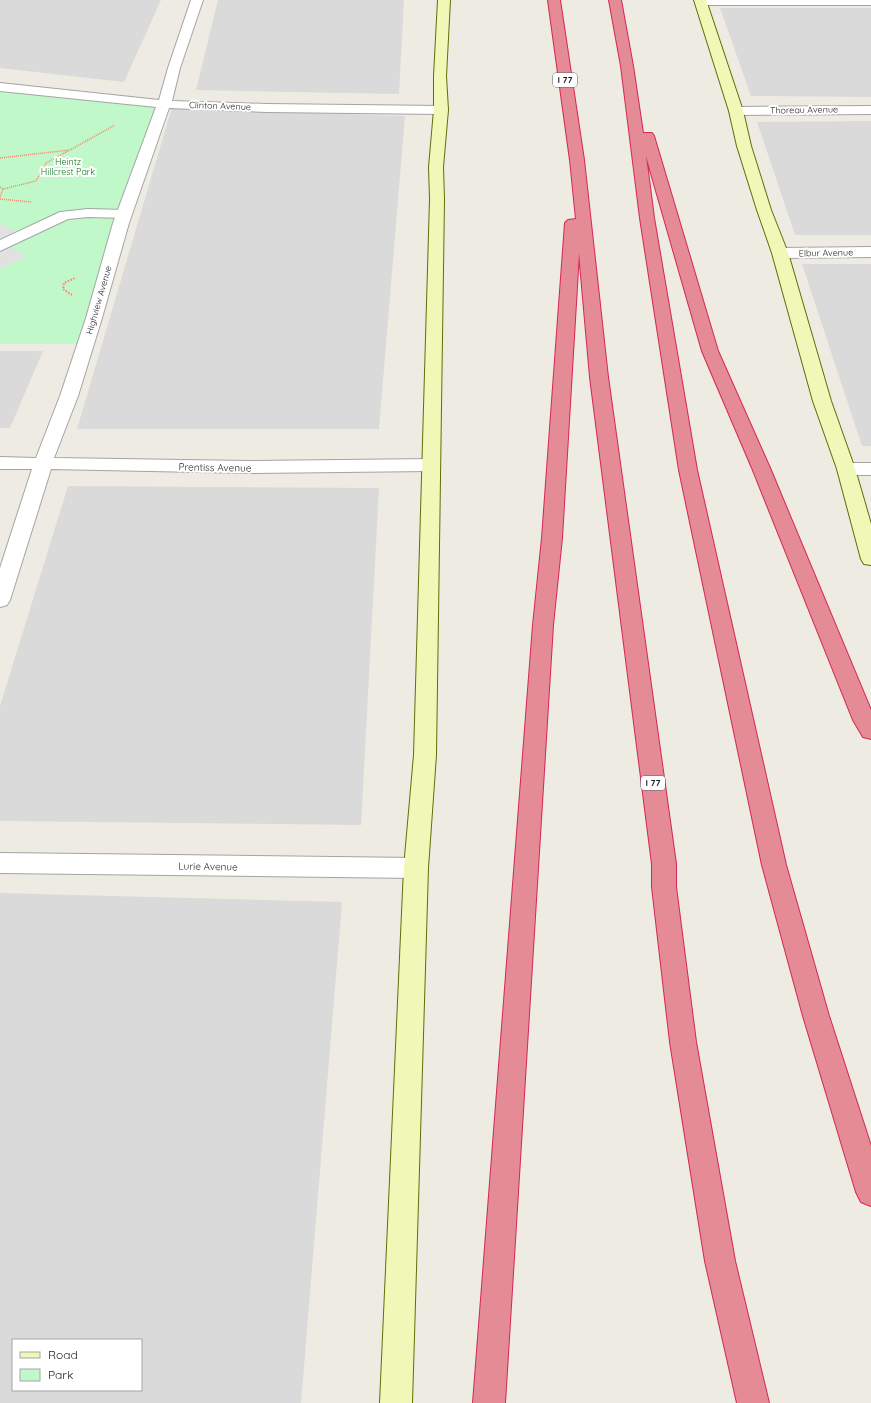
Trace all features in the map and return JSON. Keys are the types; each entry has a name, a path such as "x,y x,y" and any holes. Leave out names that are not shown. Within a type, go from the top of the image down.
{"highway":[{"name":"I 77","path":"554,0 577,160 599,378 664,864 664,887 683,1042 720,1261 753,1403"},
{"path":"615,0 627,66 647,218 688,470 774,865 816,1016 871,1192"},
{"path":"627,66 710,351 761,468 864,720 871,731"},
{"path":"489,1403 542,641 552,538 577,160"}],"main road":[{"path":"396,1403 416,868 425,755 430,465 437,200 436,167 441,110 440,76 444,0"},
{"path":"701,1 736,111 744,146 764,210 780,254 822,401 846,469 871,559"}],"street":[{"name":"Highview Avenue","path":"0,600 4,573 69,396 125,214 164,104 174,68 197,0"},
{"path":"701,1 871,1"},
{"name":"Clinton Avenue","path":"0,87 77,97 164,104 246,107 441,110"},
{"name":"Thoreau Avenue","path":"736,111 871,110"},
{"path":"0,246 65,215 88,213 125,214"},
{"name":"Elbur Avenue","path":"780,254 871,252"},
{"name":"Prentiss Avenue","path":"0,463 249,467 430,465"},
{"path":"846,469 871,469"},
{"name":"Lurie Avenue","path":"0,863 416,868"}],"path":[{"path":"0,188 3,189 36,181 46,163 120,122"},
{"path":"0,158 70,150"},
{"path":"0,197 3,189"}],"shaded area":[{"path":"0,0 161,0 124,82 0,68"},
{"path":"218,0 404,0 399,94 196,90"},
{"path":"720,8 871,8 871,97 751,96"},
{"path":"172,107 405,116 379,429 77,429"},
{"path":"871,121 871,235 795,235 757,122"},
{"path":"0,224 29,238 10,247 27,256 0,269"},
{"path":"802,264 871,264 871,446 862,446"},
{"path":"0,351 43,351 10,428 0,428"},
{"path":"68,486 379,488 361,825 0,821 0,706"},
{"path":"0,893 342,902 301,1403 0,1403"}],"green space":[{"name":"Heintz Hillcrest Park","path":"0,87 164,104 86,344 0,344"}]}
